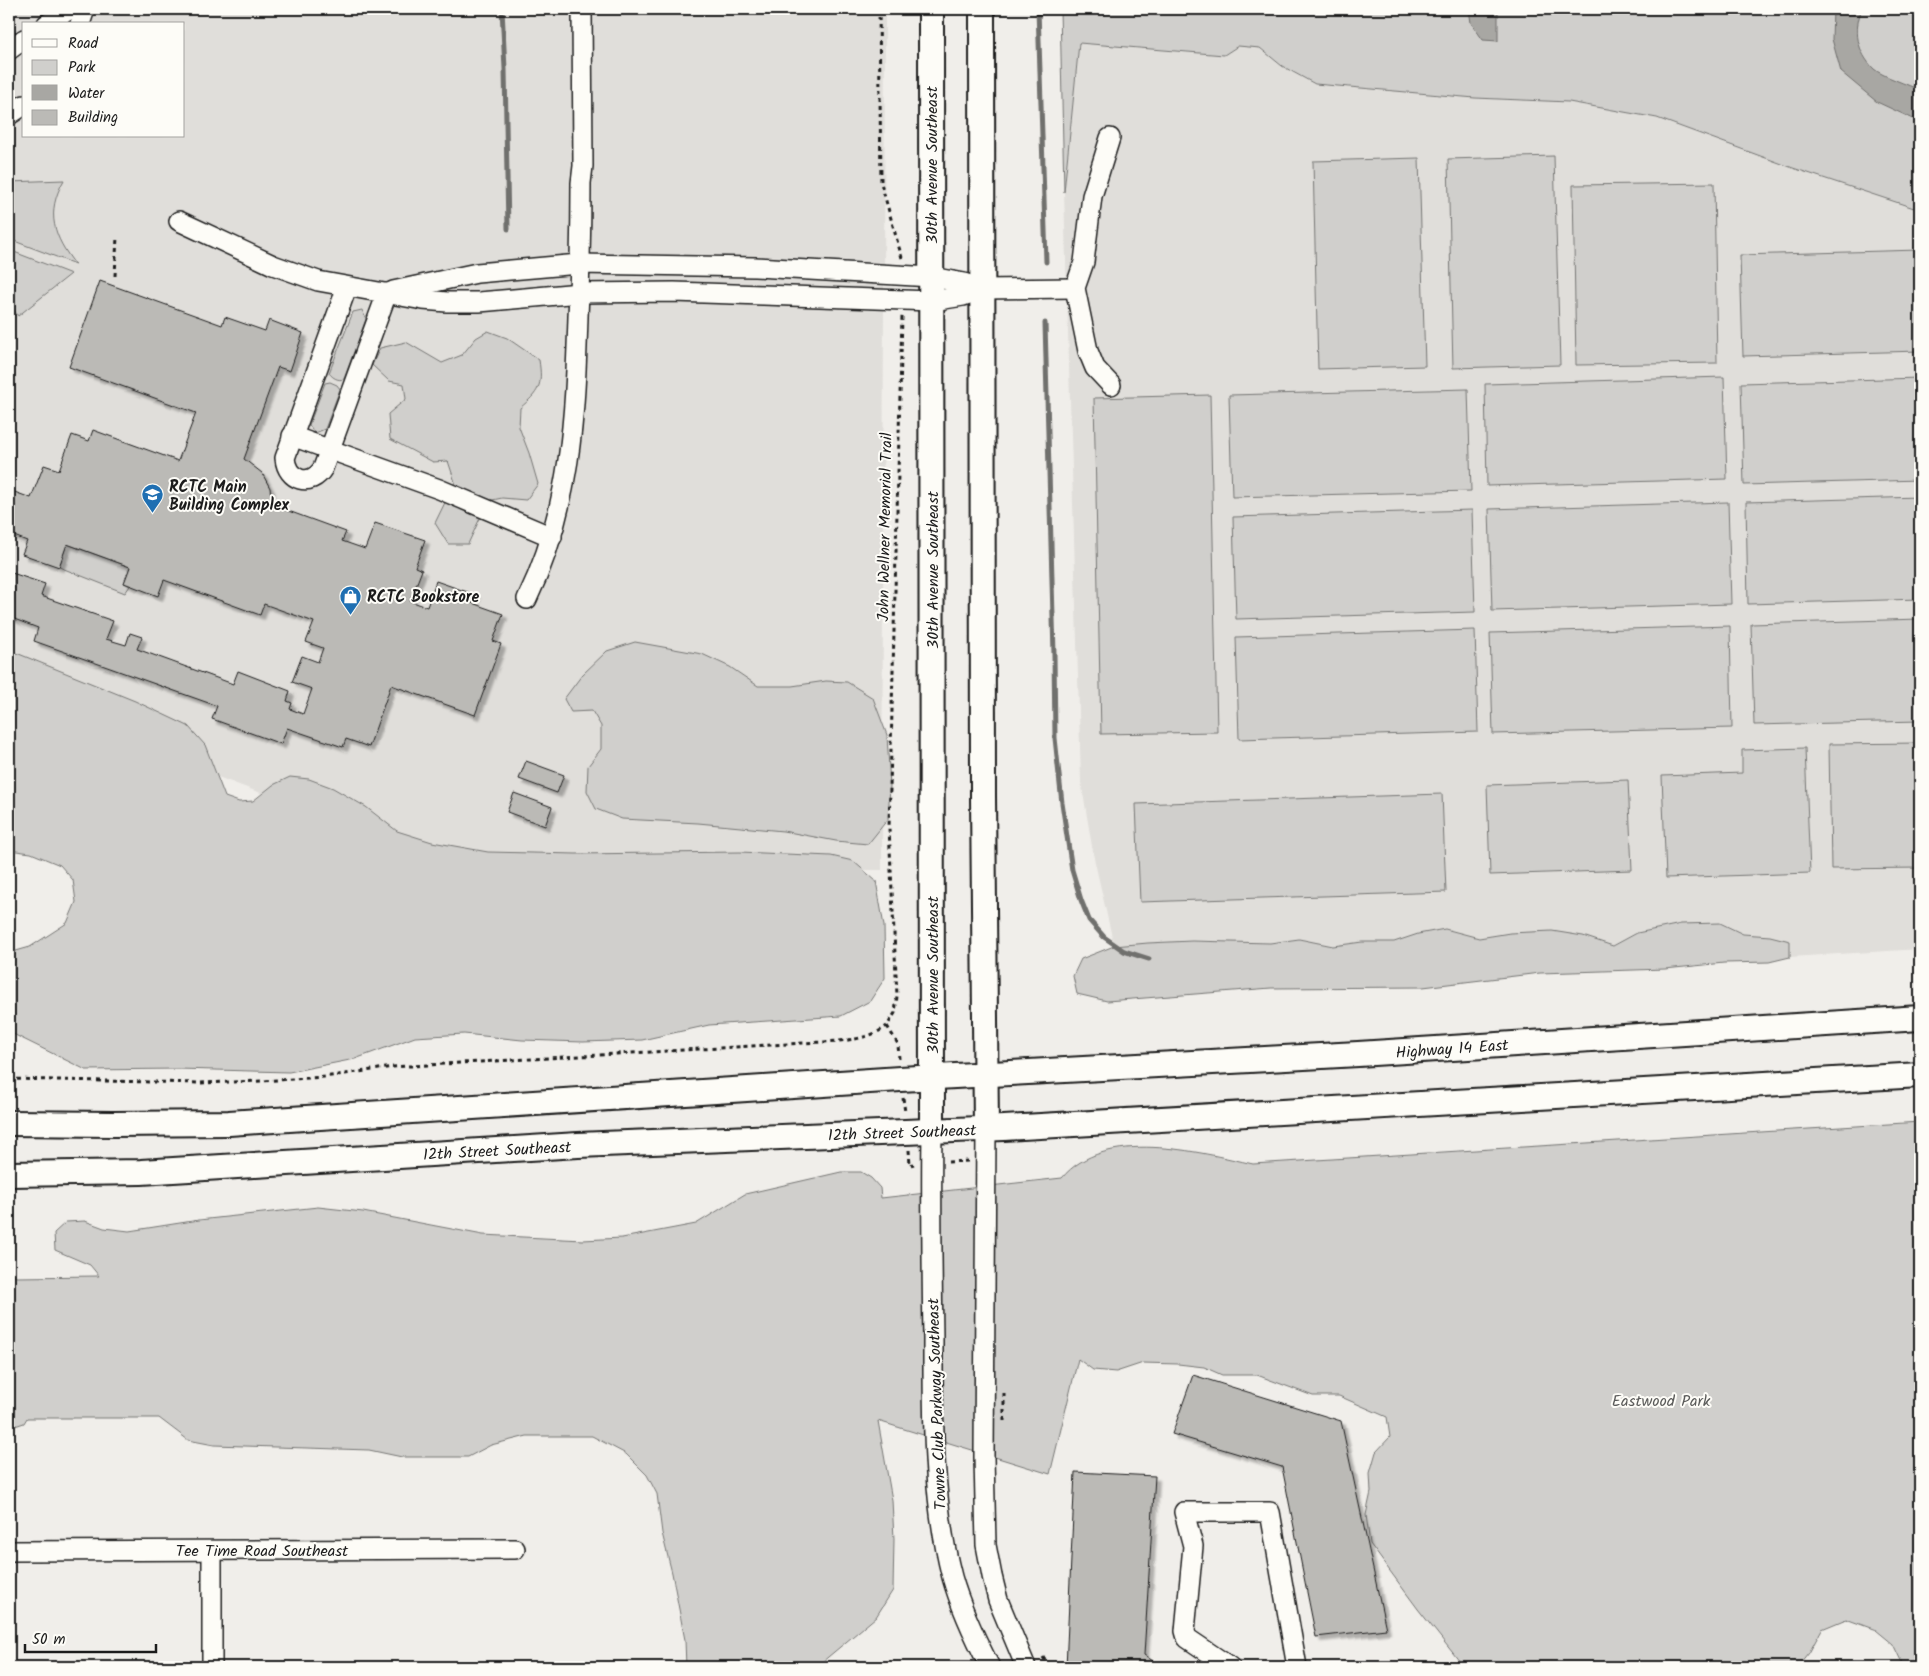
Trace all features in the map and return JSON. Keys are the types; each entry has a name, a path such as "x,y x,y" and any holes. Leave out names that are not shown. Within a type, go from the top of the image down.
{"main road":[{"name":"30th Avenue Southeast","path":"931,9 932,1131"},
{"path":"982,9 986,1129 1920,1075"},
{"name":"Highway 14 East","path":"985,1075 1348,1055 1920,1018"},
{"path":"9,1123 229,1122 985,1075"},
{"name":"12th Street Southeast","path":"9,1174 140,1172 578,1145 986,1129"}],"street":[{"path":"50,22 70,9"},
{"path":"81,22 85,9"},
{"path":"527,599 542,568 552,538 567,472 576,385 583,166 582,9"},
{"path":"9,50 22,41"},
{"path":"9,114 22,106"},
{"path":"1110,138 1092,196 1084,262 1075,288 1088,351 1095,368 1111,385"},
{"path":"179,221 273,265 318,280 424,300 447,302 479,302 580,293 754,294 932,301 963,296 983,289 1075,288"},
{"path":"387,293 477,273 579,264 755,267 903,275 964,282 983,289"},
{"path":"348,287 285,458 285,466 289,472 300,479 311,479 320,472 330,450 387,293"},
{"path":"292,436 439,489 552,538"},
{"path":"986,1129 984,1457 986,1544 998,1600 1026,1667"},
{"name":"Towne Club Parkway Southeast","path":"932,1131 933,1376 937,1474 942,1524 950,1569 959,1598 974,1637 990,1667"},
{"path":"1230,1667 1187,1638 1185,1631 1193,1546 1184,1512 1270,1512 1297,1667"},
{"name":"Tee Time Road Southeast","path":"9,1551 515,1549"},
{"path":"212,1551 212,1667"}],"path":[{"path":"879,9 881,183 902,256 903,275"},
{"path":"115,276 117,236"},
{"name":"John Wellner Memorial Trail","path":"887,1026 895,1013 897,996 890,828 902,301"},
{"path":"9,1079 200,1083 263,1081 324,1077 393,1067 804,1044 859,1038 878,1033 887,1026 898,1044 910,1165 932,1162 986,1160"},
{"path":"1004,1386 1004,1424"},
{"path":"1038,1649 1049,1667"}],"shaded area":[{"path":"9,9 885,9 882,870 461,868 9,699"},
{"path":"1079,43 1224,55 1238,46 1257,46 1282,66 1315,84 1475,98 1569,102 1657,118 1793,168 1920,210 1920,949 1790,957 1790,941 1770,936 1743,934 1720,923 1681,924 1637,933 1613,946 1583,936 1510,933 1479,938 1445,929 1418,934 1394,942 1362,942 1333,946 1299,939 1270,943 1192,941 1114,946 1094,858 1081,781 1064,192"}],"green space":[{"path":"1060,9 1920,9 1920,210 1793,168 1657,118 1569,102 1475,98 1315,84 1282,66 1260,48 1238,46 1224,55 1079,43 1064,192"},
{"path":"1554,156 1560,365 1453,368 1448,159"},
{"path":"1419,158 1425,366 1318,369 1313,161"},
{"path":"64,180 55,203 54,224 62,244 75,264 9,239 9,182"},
{"path":"1714,183 1717,363 1576,365 1573,185"},
{"path":"9,250 71,274 18,316 9,303"},
{"path":"1920,250 1920,351 1743,356 1740,255"},
{"path":"362,310 366,319 344,379 336,379 329,373 353,312"},
{"path":"488,331 507,338 539,360 540,382 532,397 520,408 519,427 538,484 526,500 502,498 488,501 468,544 448,544 435,523 455,482 448,461 433,462 390,439 388,414 406,399 404,384 389,381 372,365 380,348 406,342 442,363 462,355 476,338"},
{"path":"1724,377 1727,479 1487,486 1485,384"},
{"path":"1920,378 1920,480 1744,485 1741,383"},
{"path":"330,382 337,385 340,389 325,429 315,433 309,425 325,383"},
{"path":"1468,389 1471,491 1232,497 1229,395"},
{"path":"1210,395 1217,732 1101,734 1094,398"},
{"path":"1920,497 1920,599 1748,604 1746,502"},
{"path":"1728,502 1731,604 1492,611 1489,509"},
{"path":"1472,510 1475,612 1236,619 1233,517"},
{"path":"67,544 130,567 124,583 130,586 125,593 59,567"},
{"path":"1920,619 1920,721 1754,725 1751,624"},
{"path":"1730,626 1732,728 1493,734 1490,633"},
{"path":"1475,630 1478,732 1239,739 1236,637"},
{"path":"635,642 702,654 730,667 758,686 792,686 826,681 847,682 873,698 887,735 890,786 888,819 868,844 836,841 783,831 698,823 622,819 596,809 587,791 588,766 601,749 601,726 592,711 571,712 564,699 582,675 607,651"},
{"path":"9,650 135,701 188,726 205,745 225,797 239,802 253,801 273,785 290,777 309,779 333,788 366,807 397,831 432,842 488,852 576,854 740,852 831,856 853,861 876,881 884,926 885,978 870,1001 841,1016 709,1025 642,1040 583,1042 522,1040 464,1034 415,1037 355,1059 289,1072 178,1069 86,1070 9,1032 9,953 30,947 67,923 76,902 73,880 60,865 31,853 9,850"},
{"path":"1920,743 1920,868 1831,869 1829,744"},
{"path":"1805,748 1810,873 1666,878 1662,776 1742,773 1742,750"},
{"path":"1628,780 1632,870 1490,875 1487,785"},
{"path":"1442,794 1446,892 1140,902 1136,804"},
{"path":"1720,923 1743,934 1770,936 1790,941 1790,957 1769,962 1724,963 1665,969 1540,973 1423,987 1271,988 1107,1001 1077,994 1073,976 1081,959 1114,946 1148,943 1192,941 1270,943 1299,939 1333,946 1362,942 1394,942 1418,934 1445,929 1479,938 1510,933 1552,931 1583,936 1613,946 1637,933 1681,924"},
{"name":"Eastwood Park","path":"1920,1122 1920,1667 1904,1667 1893,1644 1876,1630 1846,1619 1822,1629 1809,1653 1798,1667 1464,1667 1370,1544 1366,1515 1371,1492 1370,1473 1376,1452 1390,1437 1387,1417 1339,1396 1313,1396 1257,1375 1222,1375 1204,1367 1143,1363 1116,1372 1093,1370 1078,1359 1050,1474 878,1421 892,1500 894,1539 893,1590 876,1617 816,1667 686,1667 685,1640 662,1533 657,1494 647,1475 626,1454 592,1436 527,1436 491,1445 468,1457 402,1457 369,1450 214,1445 188,1440 159,1418 27,1418 24,1423 9,1428 9,1266 16,1277 99,1276 90,1265 55,1250 54,1233 66,1222 85,1221 104,1228 129,1231 199,1220 318,1207 363,1212 483,1235 583,1240 622,1238 696,1224 745,1194 841,1172 861,1172 871,1178 880,1188 881,1198 1062,1178 1080,1162 1102,1153 1127,1148 1153,1147 1180,1150 1253,1164"}],"water":[{"path":"1469,9 1498,9 1498,41 1483,40 1471,23"},
{"path":"1833,9 1862,9 1857,33 1860,48 1868,62 1878,72 1920,90 1920,122 1877,102 1841,72 1832,39"}],"building":[{"name":"RCTC Main Building Complex","path":"100,281 222,325 225,317 265,331 269,320 303,333 290,371 278,367 244,459 262,473 270,488 272,505 346,532 342,541 365,549 375,523 425,540 415,567 422,570 410,601 427,607 436,581 476,595 472,603 503,614 493,641 501,644 475,715 391,685 369,747 346,739 343,747 287,728 281,744 212,719 217,706 34,641 38,628 9,617 9,572 45,584 41,596 113,621 106,639 126,645 130,633 142,637 137,649 233,684 238,671 290,691 287,701 292,703 290,709 303,714 312,689 292,682 302,656 318,662 323,648 306,642 314,622 264,604 260,615 164,580 158,596 124,583 130,567 67,544 59,567 22,554 27,541 9,534 9,490 31,498 44,465 59,470 72,435 89,441 93,430 178,461 196,413 69,367"},
{"path":"526,761 564,775 557,793 519,779"},
{"path":"514,793 552,807 545,826 507,812"},
{"path":"1193,1375 1341,1421 1386,1629 1316,1637 1282,1467 1172,1434"},
{"path":"1075,1472 1155,1476 1144,1655 1162,1667 1066,1667"}],"waterway":[{"path":"502,9 508,229"},
{"path":"1038,9 1046,262"},
{"path":"1045,323 1055,738 1072,870 1089,920 1104,937 1124,951 1149,959"}],"place":[{"name":"RCTC Main Building Complex","path":"153,514"},
{"name":"RCTC Bookstore","path":"351,615"}]}
